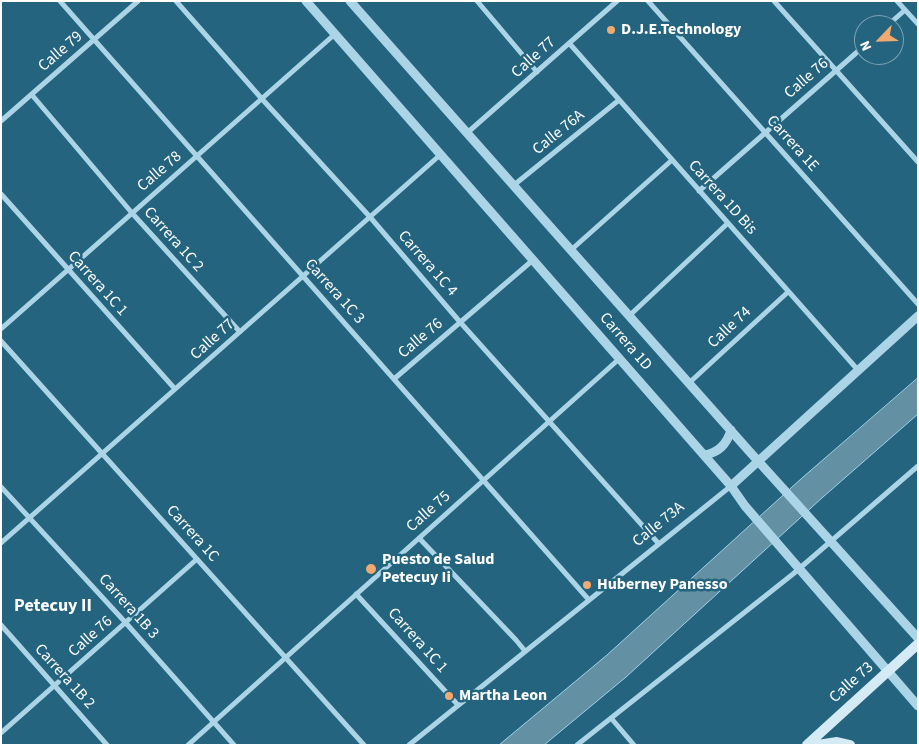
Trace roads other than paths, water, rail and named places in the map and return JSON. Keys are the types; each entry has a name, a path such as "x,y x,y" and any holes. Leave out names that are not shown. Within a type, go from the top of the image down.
{"main road":[{"name":"Calle 73","path":"807,745 918,644"},
{"path":"818,745 837,742 850,745"}],"street":[{"name":"Carrera 1C 3","path":"60,1 589,600"},
{"name":"Calle 79","path":"1,121 138,1"},
{"name":"Carrera 1C 4","path":"176,1 659,544"},
{"name":"Carrera 1D","path":"306,1 731,486 745,506 918,706"},
{"name":"Carrera 1D","path":"350,1 730,430 918,638"},
{"path":"477,1 537,72"},
{"name":"Calle 77","path":"468,133 617,1"},
{"name":"Carrera 1E","path":"648,1 918,304"},
{"path":"774,1 918,162"},
{"path":"897,1 918,24"},
{"path":"899,15 905,10"},
{"name":"Calle 78","path":"1,328 335,34"},
{"name":"Carrera 1D Bis","path":"569,43 857,369"},
{"name":"Calle 76","path":"699,191 854,55"},
{"name":"Carrera 1C 2","path":"32,94 132,213 240,332"},
{"name":"Calle 76A","path":"514,185 619,100"},
{"name":"Calle 77","path":"1,543 440,155"},
{"path":"572,250 672,160"},
{"name":"Carrera 1C 1","path":"1,194 175,389"},
{"path":"629,316 728,223"},
{"name":"Calle 76","path":"394,379 533,260"},
{"name":"Calle 74","path":"689,383 788,292"},
{"name":"Calle 73A","path":"409,745 731,486 857,369 918,316"},
{"name":"Carrera 1C","path":"1,341 364,745"},
{"name":"Calle 75","path":"188,745 619,358"},
{"path":"704,455 719,450 727,441 730,430"},
{"path":"577,745 799,569 918,466"},
{"name":"Carrera 1B 3","path":"1,487 125,622 234,745"},
{"path":"419,538 525,651"},
{"name":"Calle 76","path":"1,733 197,559"},
{"name":"Carrera 1C 1","path":"356,594 458,705"},
{"name":"Carrera 1B 2","path":"1,626 107,745"},
{"path":"611,718 634,745"}],"water":[{"path":"918,378 918,414 823,497 626,677 544,745 499,745 607,655 802,478"}],"place":[{"name":"D.J.E.Technology","path":"611,30"},
{"name":"Puesto de Salud Petecuy Ii","path":"371,569"},
{"name":"Huberney Panesso","path":"587,585"},
{"name":"Martha Leon","path":"449,696"}],"district":[{"name":"Petecuy II","path":"53,607"}]}
